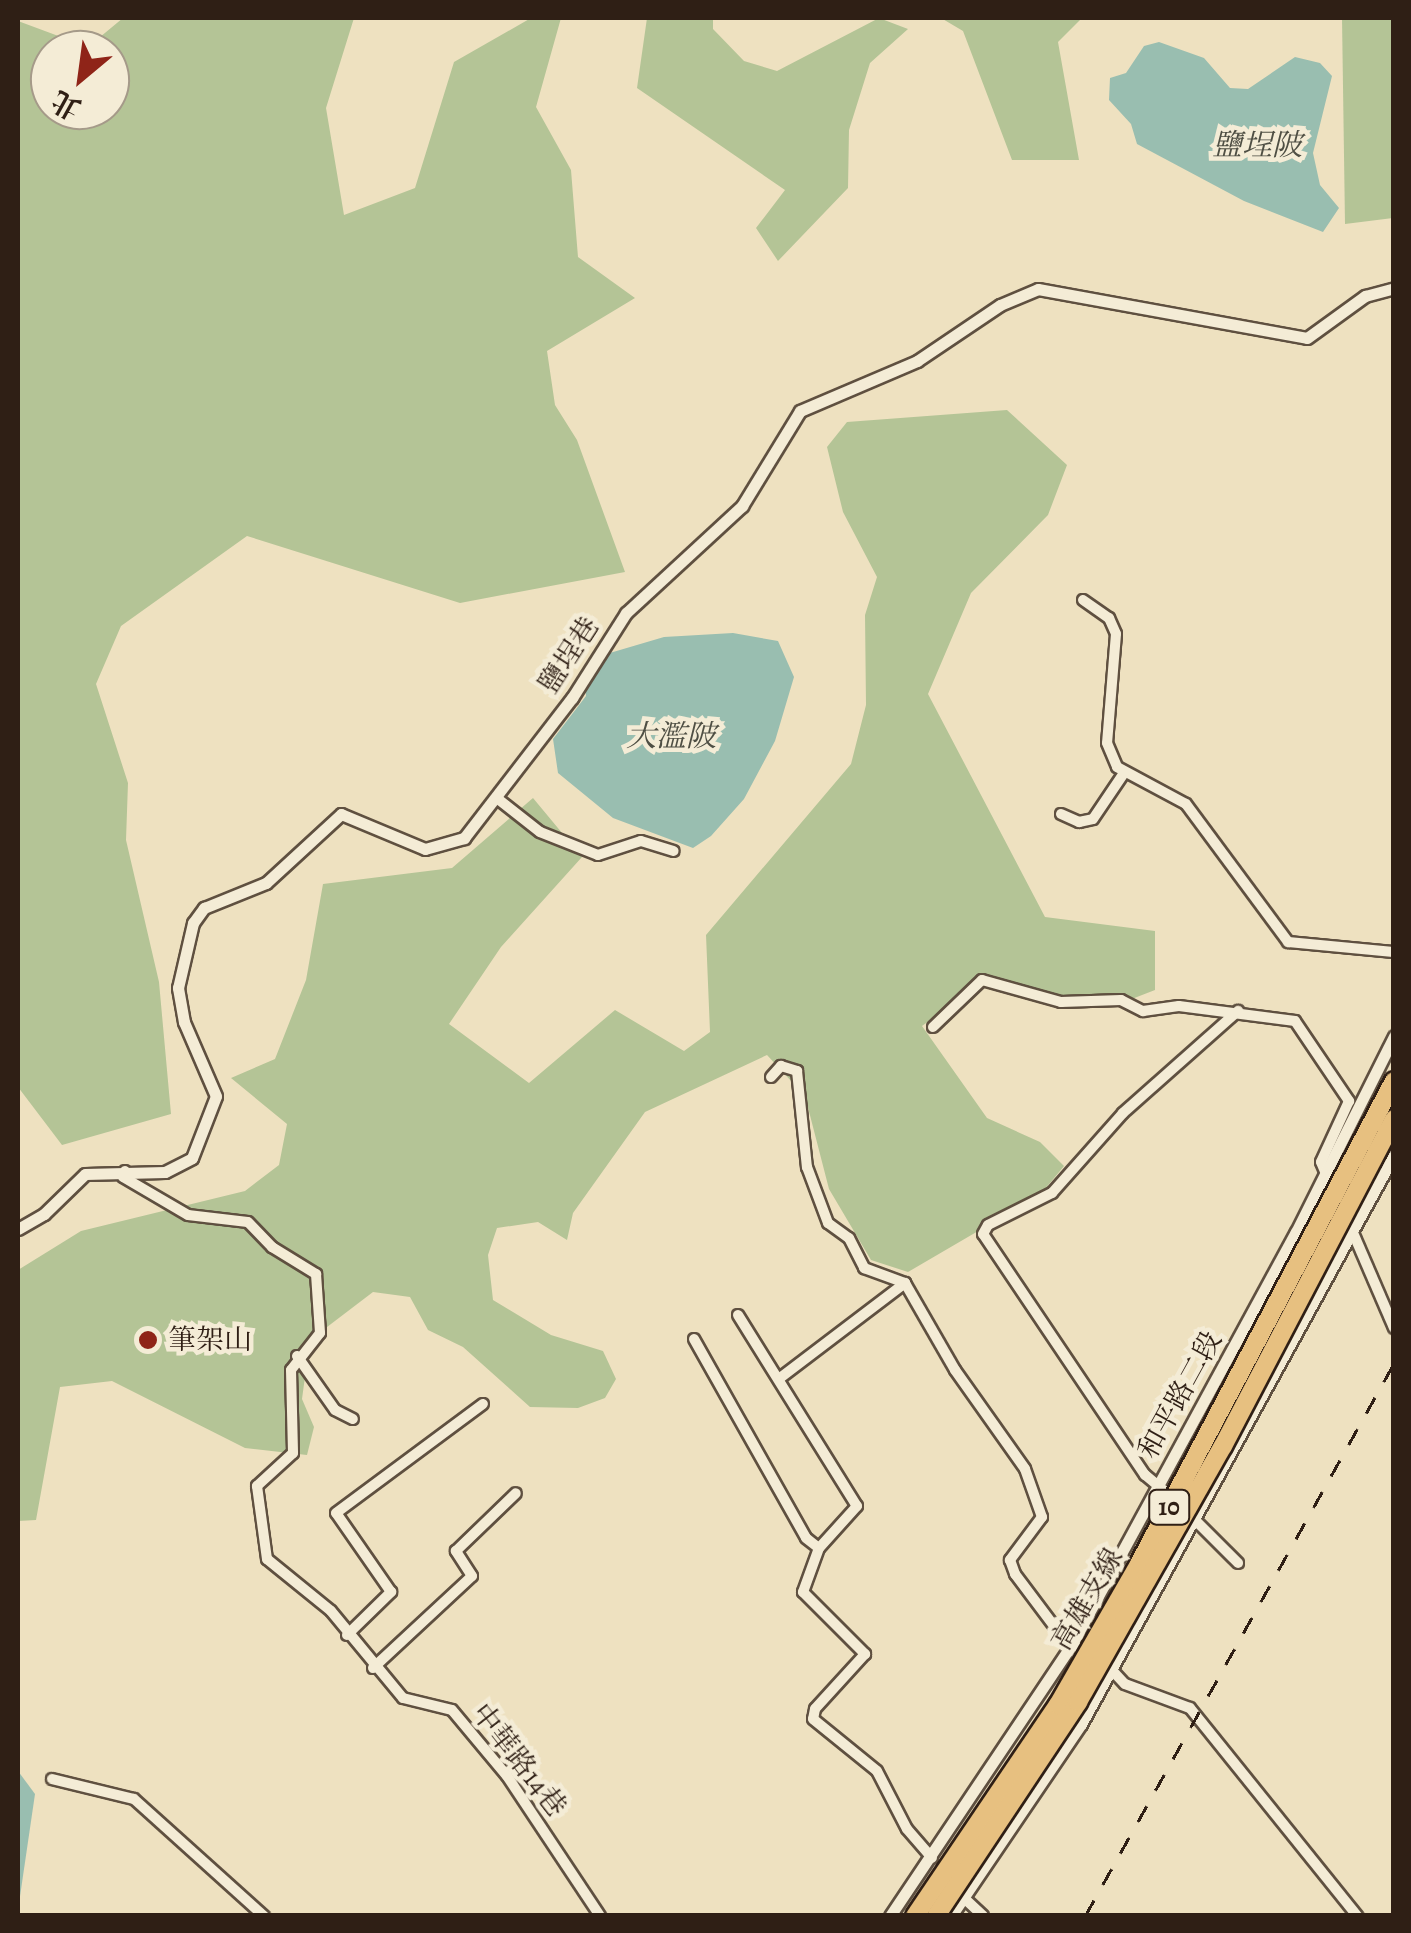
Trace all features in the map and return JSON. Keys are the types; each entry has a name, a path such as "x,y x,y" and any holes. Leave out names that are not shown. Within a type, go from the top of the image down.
{"highway":[{"name":"高雄支線","path":"915,1916 1058,1705 1121,1595 1394,1081"},
{"name":"高雄支線","path":"936,1916 1078,1702 1232,1430 1394,1119"}],"street":[{"name":"鹽埕巷","path":"18,1229 44,1214 80,1177 126,1170 165,1172 185,1164 215,1102 215,1088 178,996 184,951 204,908 266,883 340,814 412,846 437,848 464,838 498,799 626,613 742,506 782,434 813,402 917,361 1000,305 1038,290 1307,338 1365,296 1394,288"},
{"path":"1083,600 1109,618 1116,634 1108,752 1124,772 1186,804 1288,942 1394,952"},
{"path":"1060,814 1079,822 1093,819 1124,772"},
{"path":"498,799 540,832 598,854 642,841 673,851"},
{"path":"933,1028 982,980 1062,1002 1238,1011 1295,1021 1348,1096 1324,1149 1326,1176 1394,1328"},
{"path":"1238,1011 1122,1113 1052,1193 984,1228 1145,1475 1160,1484 1238,1563"},
{"name":"和平路二段","path":"890,1916 1072,1644 1326,1176 1394,1036"},
{"path":"771,1077 781,1066 797,1070 807,1166 828,1224 848,1238 864,1268 905,1283 955,1370 1025,1469 1042,1517 1010,1560 1040,1611 1072,1644 1111,1669 1125,1684 1190,1708 1357,1916"},
{"path":"952,1916 1111,1669 1196,1522 1394,1155"},
{"name":"中華路14巷","path":"126,1170 124,1176 188,1215 248,1222 272,1247 316,1274 320,1333 297,1356 289,1391 293,1453 257,1486 267,1559 332,1611 373,1668 403,1698 452,1710 507,1776 600,1916"},
{"path":"780,1378 905,1283"},
{"path":"738,1315 857,1506 819,1548 804,1592 865,1654 814,1709 813,1719 876,1771 908,1829 932,1858"},
{"path":"694,1339 806,1538 819,1548"},
{"path":"297,1356 335,1410 353,1418"},
{"path":"347,1635 391,1592 336,1512 483,1404"},
{"path":"373,1668 472,1576 456,1551 516,1493"},
{"path":"52,1779 134,1799 264,1916"},
{"path":"964,1898 983,1916"}],"shaded area":[{"path":"123,18 354,18 326,108 344,215 415,188 454,62 531,18 561,18 536,107 571,170 578,257 635,298 547,351 555,405 577,440 625,572 460,603 247,536 121,626 96,684 128,783 126,840 159,982 171,1114 62,1145 18,1087 18,21 42,30 30,30 30,130 130,130 130,30 109,30"},
{"path":"647,18 713,18 713,29 744,61 777,71 879,18 908,29 870,63 849,130 848,188 778,261 756,228 785,190 637,88"},
{"path":"941,18 1082,18 1058,42 1079,160 1012,160 963,31"},
{"path":"1342,18 1393,18 1393,218 1345,224"},
{"path":"1007,410 1067,465 1048,515 971,593 928,694 1045,917 1155,931 1155,990 1124,1002 1082,1005 991,975 922,1026 987,1118 1040,1142 1064,1166 1040,1195 908,1272 871,1260 829,1189 805,1096 767,1055 645,1112 573,1213 567,1240 538,1222 497,1228 488,1255 493,1300 551,1335 603,1351 616,1379 605,1398 578,1408 530,1407 463,1347 428,1330 410,1297 373,1292 310,1340 302,1399 314,1427 307,1455 245,1448 112,1381 60,1387 36,1520 18,1521 18,1270 81,1231 245,1191 279,1165 287,1124 231,1078 275,1059 306,980 323,884 452,868 533,798 582,857 501,947 449,1024 529,1083 615,1010 684,1051 710,1032 706,935 851,764 866,705 865,615 877,577 843,512 827,447 847,422"}],"water":[{"name":"鹽埕陂","path":"1159,42 1204,58 1230,88 1248,89 1295,57 1320,63 1332,76 1313,153 1320,185 1339,208 1323,232 1244,201 1137,144 1131,124 1109,100 1110,78 1126,73 1144,46"},
{"name":"大濫陂","path":"733,633 778,641 794,677 775,741 744,799 711,836 693,848 613,818 558,773 553,739 586,696 585,683 603,655 664,637"},
{"path":"18,1771 35,1794 18,1910"}],"railway":[{"path":"1085,1916 1394,1363"}],"place":[{"name":"筆架山","path":"148,1340"}]}
